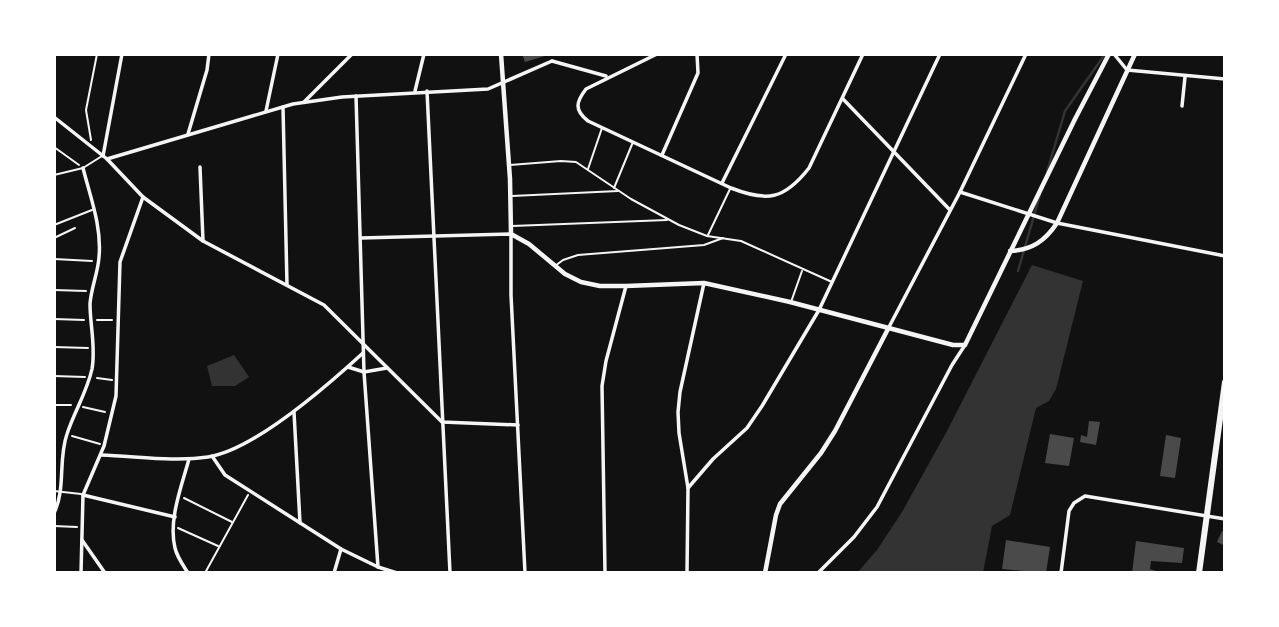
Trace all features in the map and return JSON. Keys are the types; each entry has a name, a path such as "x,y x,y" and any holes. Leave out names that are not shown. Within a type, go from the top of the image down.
{"main road":[{"path":"1199,573 1222,430 1225,382"}],"street":[{"path":"105,158 122,54"},
{"path":"188,134 207,70 209,54"},
{"path":"266,111 278,54"},
{"path":"304,102 352,54"},
{"path":"415,92 424,54"},
{"path":"501,54 511,196 511,295 525,573"},
{"path":"550,54 552,61"},
{"path":"657,54 586,89 578,99 580,114 731,188 752,196 764,197 798,182 809,168 863,54"},
{"path":"662,155 698,73 697,54"},
{"path":"722,183 786,54"},
{"path":"688,488 713,459 747,428 818,310 940,54"},
{"path":"765,573 780,504 835,431 960,192 1026,54"},
{"path":"818,573 854,537 877,507 965,345 1111,54 1127,70 1225,79"},
{"path":"1010,251 1025,249 1042,242 1057,223 1135,54"},
{"path":"105,158 304,102 356,96 488,89 552,61 608,77"},
{"path":"1182,106 1185,77"},
{"path":"427,91 450,573"},
{"path":"356,96 363,353 379,567"},
{"path":"843,99 950,210"},
{"path":"283,107 287,285"},
{"path":"54,117 105,158 143,197 203,241 324,304 442,422 518,425"},
{"path":"200,167 203,241"},
{"path":"54,513 61,491 61,462 66,434 89,377 93,348 91,291 100,246 83,168"},
{"path":"960,192 1057,223 1225,256"},
{"path":"81,573 83,495 104,446 116,396 120,262 143,197"},
{"path":"361,238 511,234 529,244 555,267 581,282 600,286 705,283 790,302 945,345 965,345"},
{"path":"687,573 688,488 679,433 680,392 705,283"},
{"path":"605,573 602,386 626,286"},
{"path":"100,455 189,458 212,456 256,436 294,412 363,353"},
{"path":"348,367 364,372 388,368"},
{"path":"294,412 300,523"},
{"path":"212,456 225,475 341,549 397,573"},
{"path":"188,573 175,549 174,526 189,458"},
{"path":"83,495 175,517"},
{"path":"1061,573 1069,511 1074,503 1085,496 1225,519"},
{"path":"82,539 105,573"},
{"path":"334,573 341,549"}],"lane":[{"path":"588,169 603,127"},
{"path":"614,188 633,141"},
{"path":"54,175 83,168 105,158"},
{"path":"509,165 569,160 671,220 707,236 741,241 833,282"},
{"path":"707,236 731,188"},
{"path":"511,196 618,191"},
{"path":"54,225 94,209"},
{"path":"511,226 671,220"},
{"path":"54,238 75,228"},
{"path":"555,267 563,260 578,255 704,245 724,237"},
{"path":"790,302 802,270"},
{"path":"54,462 61,462"},
{"path":"54,491 83,495"}],"path":[{"path":"92,148 86,110 97,54"},
{"path":"54,147 83,168"},
{"path":"54,259 99,261"},
{"path":"54,290 91,291"},
{"path":"54,347 93,348"},
{"path":"66,434 104,446"},
{"path":"205,573 250,491"},
{"path":"180,496 232,523"},
{"path":"54,526 82,527"},
{"path":"174,526 219,546"}],"shaded area":[{"path":"1032,265 1083,281 1056,389 1049,401 1036,408 1010,515 992,526 983,573 857,573 877,550 902,512"},
{"path":"234,355 249,377 235,386 212,386 207,366"}],"building":[{"path":"522,54 548,54 548,55 525,62"},
{"path":"1089,421 1100,422 1096,445 1080,442 1081,435 1087,437"},
{"path":"1050,434 1074,438 1069,466 1045,463"},
{"path":"1166,435 1181,438 1175,478 1160,476"},
{"path":"1222,531 1225,531 1225,546 1217,542"},
{"path":"1006,540 1050,547 1046,573 1002,569"},
{"path":"1136,541 1184,548 1182,563 1151,561 1150,569 1162,573 1132,573"}],"waterway":[{"path":"1047,172 1065,111 1105,54"},
{"path":"1018,271 1040,195"}]}
